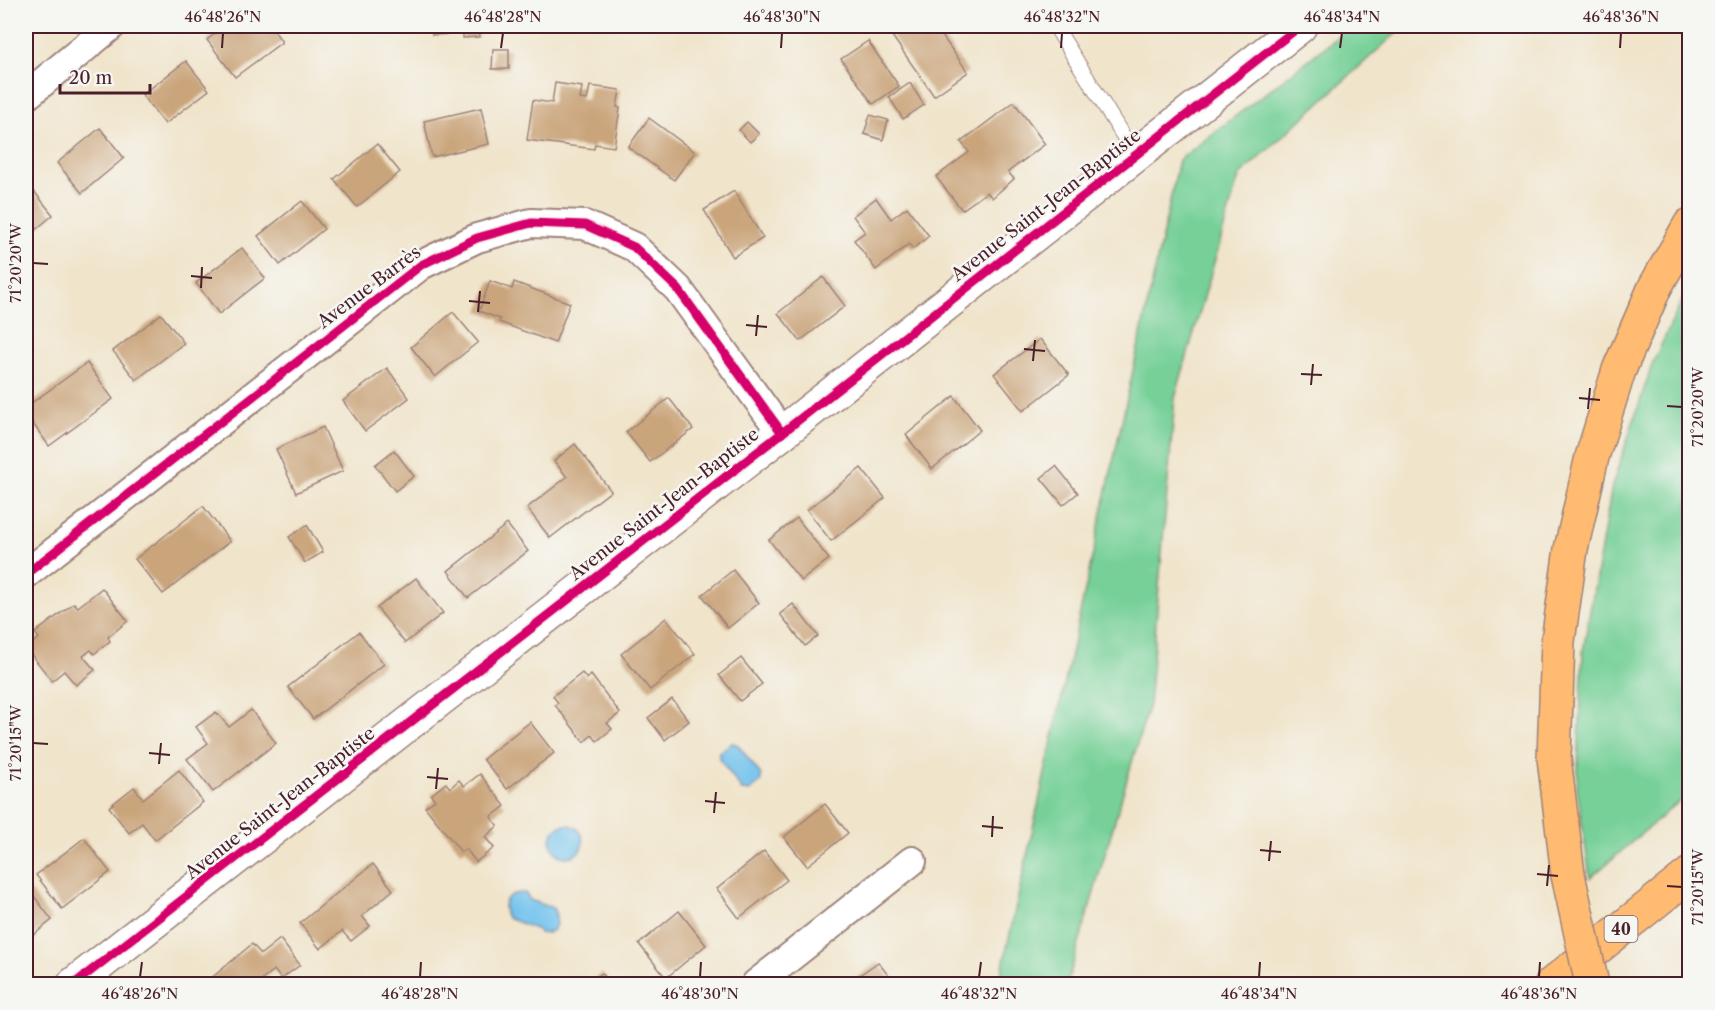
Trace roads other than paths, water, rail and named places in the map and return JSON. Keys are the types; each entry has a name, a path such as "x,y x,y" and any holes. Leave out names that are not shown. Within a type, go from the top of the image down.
{"highway":[{"path":"1592,984 1568,875 1554,758 1558,641 1571,549 1592,457 1619,370 1655,287 1689,225"},
{"name":"40","path":"1552,984 1689,874"}],"street":[{"path":"26,96 111,26"},
{"name":"Avenue Saint-Jean-Baptiste","path":"74,984 1300,26"},
{"name":"Avenue Barrès","path":"26,574 420,265 477,238 531,223 585,225 634,248 678,289 782,433"},
{"path":"756,984 912,861"}],"lane":[{"path":"1055,26 1136,155"}],"water":[{"path":"732,743 738,745 761,775 761,782 749,791 742,790 719,758 719,752"},
{"path":"567,825 579,829 583,841 579,853 567,857 555,853 551,841 555,829"},
{"path":"525,893 530,900 553,908 556,922 553,930 539,933 538,930 507,918 504,907 507,899 514,894"}]}
